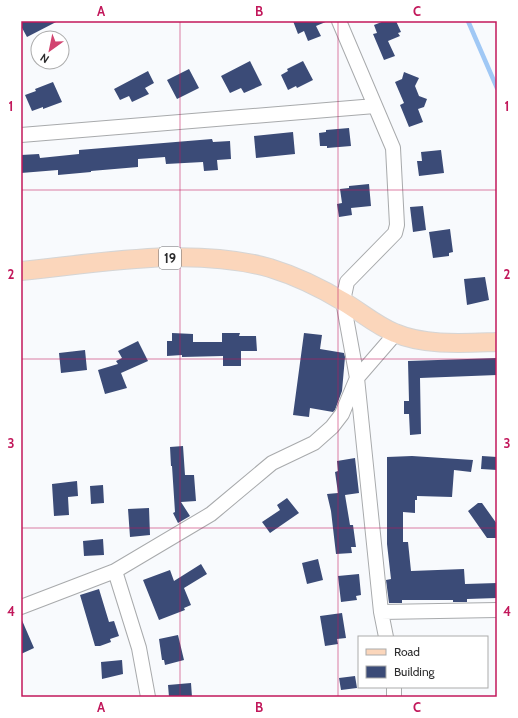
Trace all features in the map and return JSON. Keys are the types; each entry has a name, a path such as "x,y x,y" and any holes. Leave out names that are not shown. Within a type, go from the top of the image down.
{"main road":[{"name":"19","path":"21,271 158,258 207,259 243,262 270,268 295,277 343,301 396,334 419,340 465,343 497,342"}],"street":[{"path":"339,21 392,148 397,225 395,233 347,282 343,301 357,378 381,612 386,636"},
{"path":"21,135 375,106"},
{"path":"21,607 115,572 211,514 272,464 314,444 332,427 342,414 357,378 396,334"},
{"path":"115,572 139,648 148,697"},
{"path":"381,612 497,610"}],"building":[{"path":"21,21 58,21 41,30 30,30 30,35 27,37 21,26"},
{"path":"293,21 328,21 316,26 321,36 308,41 304,31 298,34"},
{"path":"384,21 396,21 401,32 398,33 400,36 388,41 395,56 384,60 373,34 377,33 374,25"},
{"path":"250,61 262,85 244,93 241,88 230,93 221,76"},
{"path":"303,61 313,80 297,88 296,86 288,90 281,75 288,71 287,69"},
{"path":"189,69 199,88 177,99 167,80"},
{"path":"148,71 154,83 145,88 149,94 132,102 129,96 120,100 114,89"},
{"path":"404,72 419,78 415,86 419,96 427,99 424,107 418,109 423,122 409,127 400,105 404,103 395,82 402,79"},
{"path":"53,82 62,102 43,109 43,107 32,111 25,95 36,91 35,89"},
{"path":"349,128 351,146 327,148 327,146 320,146 319,133 326,132 326,130"},
{"path":"293,132 295,154 256,158 254,136"},
{"path":"212,139 213,142 230,141 231,159 217,160 218,170 204,171 203,162 166,164 165,157 138,159 138,167 58,175 58,170 21,173 21,155 39,154 40,158 79,154 79,150"},
{"path":"441,150 444,173 419,176 417,161 422,161 421,152"},
{"path":"369,184 371,206 351,208 352,215 339,217 337,204 342,203 340,189 349,188 349,186"},
{"path":"423,206 426,230 413,232 410,207"},
{"path":"450,229 453,252 449,253 449,256 433,258 429,232"},
{"path":"485,277 489,300 467,305 464,279"},
{"path":"172,333 193,334 193,342 222,342 222,333 240,333 239,336 256,336 257,351 241,351 241,366 223,366 223,356 167,356 167,341 172,341"},
{"path":"304,333 322,335 320,349 344,353 345,357 342,391 333,412 310,408 309,417 293,415"},
{"path":"138,341 148,361 121,373 127,388 105,394 98,370 118,364 116,361 122,358 118,351"},
{"path":"85,350 87,370 61,373 59,353"},
{"path":"497,358 497,375 420,378 421,434 410,435 409,414 404,414 404,401 409,401 408,361"},
{"path":"183,446 185,475 194,475 196,501 181,502 190,516 178,523 173,513 175,512 170,447"},
{"path":"412,456 473,460 471,472 454,470 452,497 417,496 417,500 415,500 415,513 403,512 403,542 408,542 411,571 464,569 465,584 497,583 497,598 467,599 467,602 453,602 453,600 402,600 402,603 389,603 386,580 391,579 387,544 387,457"},
{"path":"482,456 497,457 497,470 481,469"},
{"path":"355,458 359,493 345,495 350,525 353,525 356,547 351,547 352,553 336,554 331,511 327,494 338,493 335,472 338,471 337,461"},
{"path":"77,481 78,496 68,497 69,515 54,516 52,484"},
{"path":"103,485 104,503 91,504 90,486"},
{"path":"287,498 299,513 270,533 262,522 280,510 277,505"},
{"path":"478,503 482,503 497,524 497,538 487,538 468,511"},
{"path":"149,508 150,535 130,537 128,509"},
{"path":"103,539 104,555 84,556 83,541"},
{"path":"318,559 323,580 307,584 302,563"},
{"path":"201,564 207,574 184,588 191,605 184,608 185,610 159,620 143,580 170,570 174,581"},
{"path":"359,574 361,595 356,596 357,600 341,602 338,576"},
{"path":"99,589 109,622 114,621 119,636 110,639 111,642 100,646 95,646 80,595"},
{"path":"342,613 346,638 337,639 338,644 325,646 320,616"},
{"path":"21,618 34,648 21,654"},
{"path":"178,635 184,660 165,665 164,660 162,660 159,639"},
{"path":"122,660 123,674 102,679 101,662"},
{"path":"355,676 357,688 341,690 339,678"},
{"path":"191,683 192,697 169,697 168,685"}],"waterway":[{"path":"468,21 497,88"}]}
